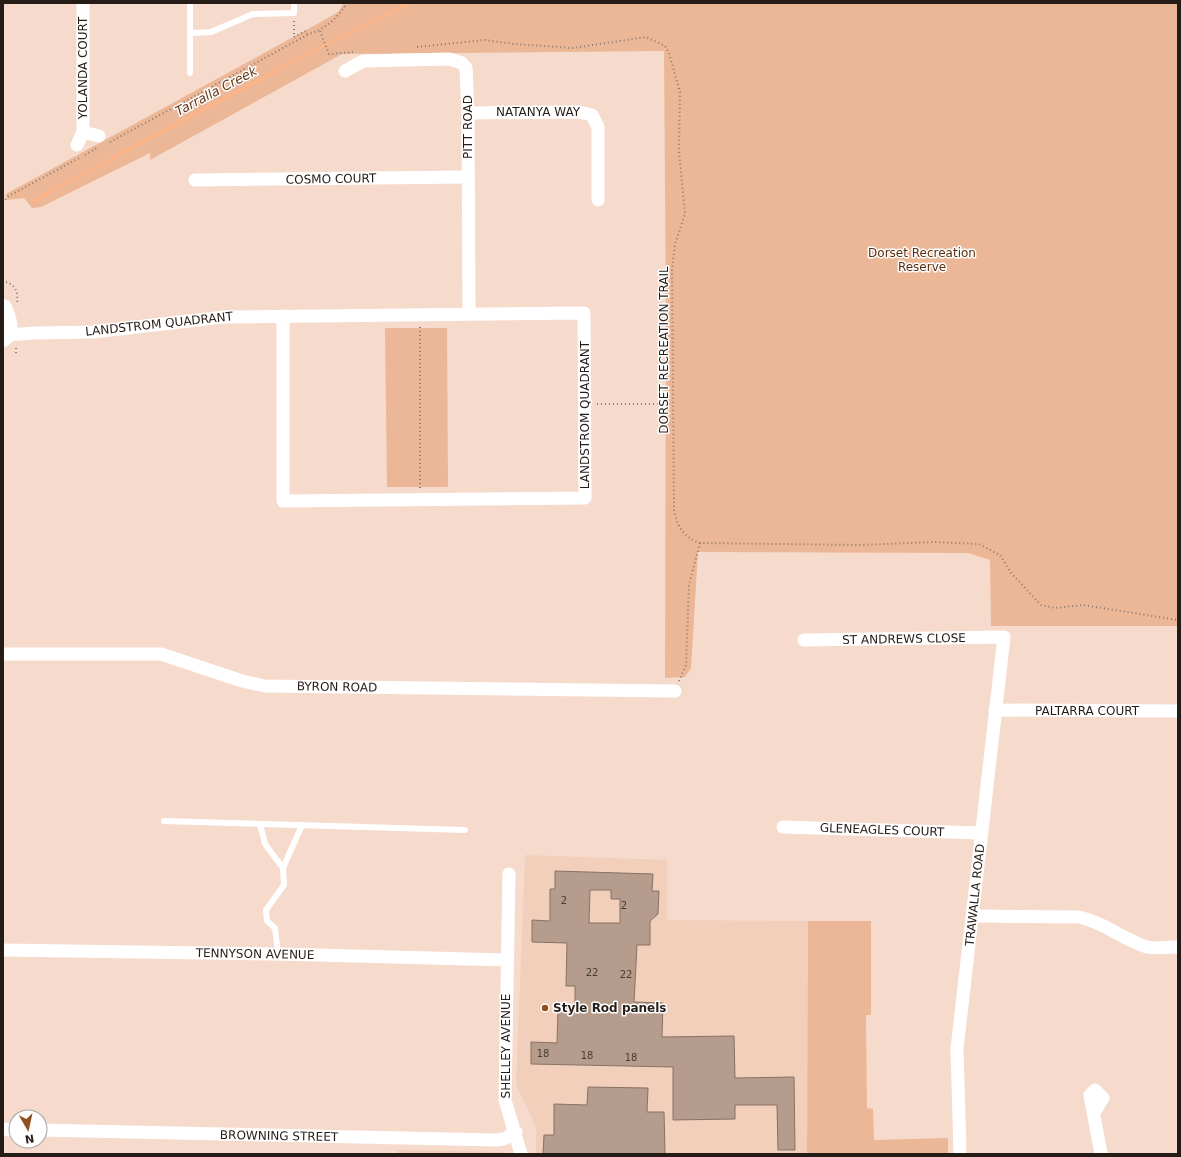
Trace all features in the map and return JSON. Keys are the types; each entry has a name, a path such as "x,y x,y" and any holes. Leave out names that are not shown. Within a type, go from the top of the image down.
{"street":[{"name":"YOLANDA COURT","path":"77,145 83,132 83,3"},
{"name":"PITT ROAD","path":"345,71 363,61 456,60 462,63 467,73 469,313"},
{"name":"NATANYA WAY","path":"468,113 579,112 592,115 598,127 598,200"},
{"name":"YOLANDA COURT","path":"83,132 102,142"},
{"name":"COSMO COURT","path":"195,180 468,177"},
{"name":"LANDSTROM QUADRANT","path":"5,331 93,332 224,317 283,316 469,313 584,314 586,404 585,498 283,501 283,316"},
{"name":"ST ANDREWS CLOSE","path":"804,640 1004,637"},
{"name":"TRAWALLA ROAD","path":"960,1154 957,1049 1004,637"},
{"name":"BYRON ROAD","path":"3,654 160,654 242,681 265,686 675,691"},
{"name":"PALTARRA COURT","path":"995,710 1178,711"},
{"name":"GLENEAGLES COURT","path":"783,827 981,833"},
{"name":"SHELLEY AVENUE","path":"509,874 505,1100 522,1154"},
{"path":"973,916 1079,917 1090,919 1132,941 1149,948 1178,947"},
{"name":"TENNYSON AVENUE","path":"3,950 278,954 507,960"},
{"path":"1094,1113 1101,1154"},
{"name":"BROWNING STREET","path":"48,1130 496,1140 504,1139 516,1132"}],"lane":[{"path":"190,3 190,73"},
{"path":"191,33 210,32 253,14 294,13 294,3"},
{"path":"164,821 465,830"},
{"path":"260,824 265,844 284,868"},
{"path":"278,954 275,928 267,921 266,910 284,885 284,868 302,825"}],"path":[{"path":"3,203 7,197 102,142 307,35 320,31 339,15 347,3"},
{"path":"294,13 294,37 306,31 307,35"},
{"path":"320,31 329,54 359,52"},
{"name":"DORSET RECREATION TRAIL","path":"412,47 485,40 514,44 573,48 646,38 665,46 669,53 680,92 679,151 685,214 675,244 672,270 672,459 674,509 676,521 690,540 700,543"},
{"path":"420,326 420,488"},
{"path":"586,404 673,404"},
{"path":"675,691 686,666 689,585 700,543 760,542 861,545 935,542 979,544 1000,556 1011,573 1041,605 1055,608 1083,605 1178,620"}],"shaded area":[{"path":"525,855 667,860 667,920 808,921 807,1154 536,1154 536,1127 516,1084"},
{"path":"397,1150 506,1152 508,1154 397,1154"}],"green space":[{"name":"Dorset Recreation Reserve","path":"344,3 1178,3 1178,626 991,626 990,560 968,553 698,552 691,668 685,677 665,678 666,314 664,51 342,54 150,160 150,153 41,207 32,208 24,198 7,200 6,194 319,23 338,12"},
{"path":"385,328 447,328 448,487 387,487"},
{"path":"808,921 871,921 871,1015 866,1015 867,1108 873,1109 874,1140 948,1138 948,1154 807,1154"}],"building":[{"path":"555,871 653,874 652,891 659,891 658,914 650,921 650,945 637,945 634,1002 663,1003 662,1037 734,1036 735,1078 794,1077 795,1150 778,1150 777,1105 735,1105 735,1119 673,1120 673,1067 531,1064 531,1042 557,1043 558,1009 575,1009 575,986 566,986 567,943 532,942 532,920 550,921 550,889 555,889","holes":["590,890 611,890 611,899 620,899 620,923 589,923"]},
{"path":"588,1087 648,1088 647,1112 664,1112 665,1154 543,1154 544,1135 554,1135 554,1104 587,1105"}],"waterway":[{"name":"Tarralla Creek","path":"33,201 315,50 411,3"}],"place":[{"name":"Style Rod panels","path":"545,1008"}]}
